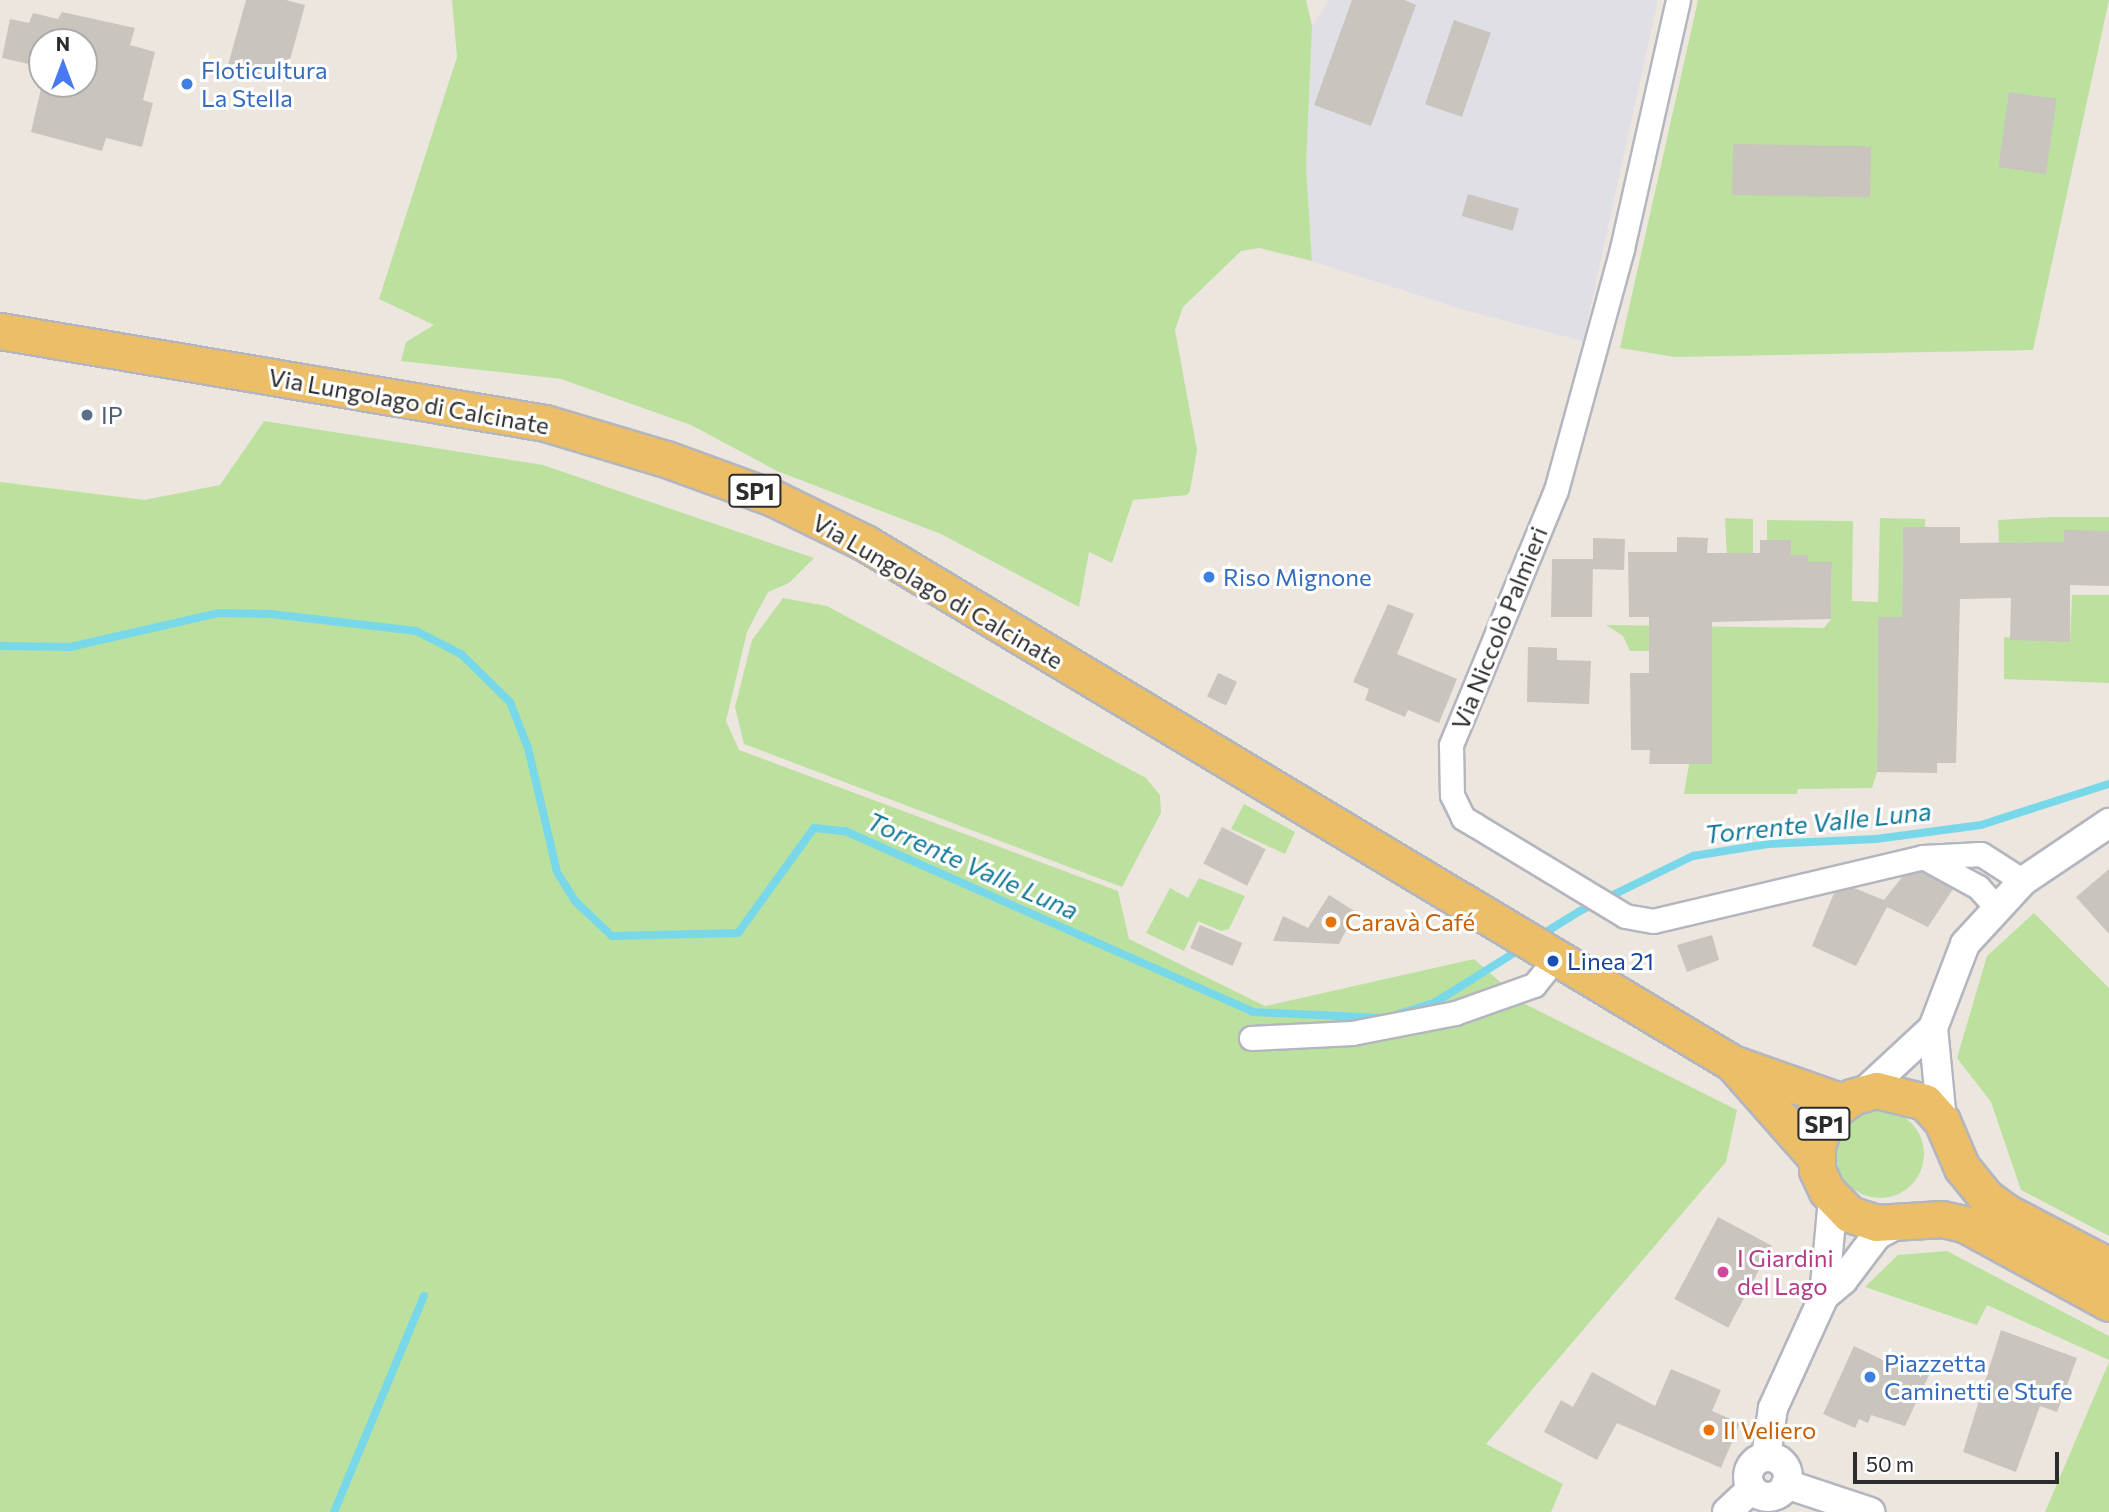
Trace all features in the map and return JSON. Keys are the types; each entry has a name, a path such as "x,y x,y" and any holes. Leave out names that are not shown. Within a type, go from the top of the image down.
{"main road":[{"name":"Via Lungolago di Calcinate","path":"0,331 545,423 666,459 773,498 865,543 1554,955"},
{"name":"SP1","path":"1554,955 1732,1063 1853,1098"},
{"name":"SP1","path":"1732,1063 1816,1158"},
{"name":"SP1","path":"2109,1266 2006,1212 1985,1196 1951,1149 1942,1121 1925,1102 1889,1090 1853,1098 1827,1115 1816,1158 1822,1183 1833,1199 1859,1220 1900,1223 1942,1220 1964,1224 2109,1303"}],"street":[{"name":"Via Niccolò Palmieri","path":"1678,0 1622,249 1556,490 1451,745 1452,795 1463,818 1625,916 1653,921 1923,857 1980,855 2023,881"},
{"path":"1942,1121 1933,1028 1965,944 1996,907 2023,881 2109,822"},
{"path":"1923,857 1978,887 1996,907"},
{"path":"1251,1038 1352,1033 1455,1013 1534,985 1554,955"},
{"path":"1853,1098 1933,1028"},
{"path":"1766,1457 1773,1408 1824,1296 1833,1199"},
{"path":"1824,1296 1843,1280 1877,1235 1900,1223"},
{"path":"1766,1457 1780,1460 1787,1468 1787,1484 1778,1494 1768,1497 1752,1489 1748,1476 1751,1465 1766,1457"},
{"path":"1787,1484 1870,1512"},
{"path":"1727,1512 1752,1489"}],"shaded area":[{"path":"1329,0 1658,0 1583,341 1464,310 1312,261 1306,168 1312,26"}],"green space":[{"path":"452,0 1306,0 1312,26 1306,168 1312,261 1259,248 1241,251 1183,307 1175,330 1197,450 1190,491 1187,495 1133,500 1112,563 1089,552 1079,607 941,534 777,471 691,425 561,379 401,361 406,342 434,325 379,299 457,57"},
{"path":"1698,0 2109,0 2033,350 1675,357 1620,348"},
{"path":"264,421 543,465 814,558 789,583 768,592 747,632 726,721 739,750 1118,891 1129,939 1265,1006 1474,959 1525,1004 1737,1110 1726,1162 1486,1444 1563,1484 1551,1512 0,1512 0,482 144,500 220,485"},
{"path":"2109,517 2109,531 2064,531 2064,542 1999,543 1998,520"},
{"path":"1725,518 1753,519 1753,554 1727,561"},
{"path":"1880,518 1925,519 1925,527 1903,527 1902,617 1878,617 1877,772 1872,788 1798,789 1797,794 1684,794 1689,764 1712,764 1712,657 1707,651 1630,651 1623,636 1606,625 1824,628 1831,619 1832,563 1808,562 1808,555 1791,555 1791,540 1767,540 1767,520 1853,521 1852,601 1878,602"},
{"path":"2072,595 2109,595 2109,683 2004,679 2004,637 2070,641"},
{"path":"783,598 827,606 1146,778 1160,795 1161,813 1122,887 744,744 735,707 752,640"},
{"path":"1244,804 1295,832 1285,854 1231,829"},
{"path":"1199,878 1245,896 1229,929 1221,931 1198,921 1184,951 1146,933 1170,888 1188,898"},
{"path":"2034,913 2109,988 2109,1236 2021,1190 1991,1102 1957,1058 1987,956"},
{"path":"1880,1110 1897,1114 1911,1123 1920,1137 1924,1154 1920,1171 1911,1185 1897,1194 1880,1198 1863,1194 1849,1185 1840,1171 1836,1154 1840,1137 1849,1123 1863,1114"},
{"path":"1947,1251 2109,1336 2109,1360 1987,1305 1977,1325 1865,1287 1898,1255"},
{"path":"2109,1362 2109,1512 2045,1512"}],"building":[{"path":"246,0 286,0 305,5 284,82 228,65"},
{"path":"1352,0 1404,0 1416,5 1371,126 1314,105"},
{"path":"62,12 135,28 130,45 155,52 143,100 153,103 142,147 106,138 102,151 31,132 39,98 98,98 98,28 28,28 28,64 2,58 10,19 29,23 33,13 58,19"},
{"path":"1454,20 1491,33 1462,117 1425,104"},
{"path":"2009,92 2057,99 2046,174 1998,167"},
{"path":"1733,144 1871,146 1870,197 1732,195"},
{"path":"1468,194 1519,209 1513,231 1462,216"},
{"path":"1903,527 1960,527 1960,543 2064,542 2064,530 2109,531 2109,586 2070,585 2070,642 2010,640 2011,598 1960,599 1956,763 1937,763 1937,773 1877,772 1878,617 1902,617"},
{"path":"1677,537 1708,538 1707,553 1760,553 1760,540 1791,540 1791,555 1808,555 1808,562 1832,562 1831,619 1712,622 1712,764 1649,764 1650,750 1631,750 1630,673 1649,673 1649,617 1629,617 1628,552 1677,552"},
{"path":"1593,538 1625,539 1624,570 1593,569 1593,563 1592,617 1551,617 1552,559 1593,559"},
{"path":"1388,604 1414,614 1397,654 1457,679 1439,723 1408,710 1405,717 1365,700 1369,689 1353,682"},
{"path":"1528,647 1557,648 1557,660 1591,661 1589,704 1527,702"},
{"path":"1218,673 1237,682 1226,705 1207,697"},
{"path":"1222,827 1266,849 1247,886 1203,864"},
{"path":"2109,869 2109,934 2076,897"},
{"path":"1921,872 1953,889 1928,927 1887,907 1856,966 1812,946 1834,893 1854,888 1884,900 1903,876"},
{"name":"Caravà Café","path":"1329,895 1356,912 1339,944 1273,941 1283,916 1308,928"},
{"path":"1200,925 1242,943 1233,966 1190,948"},
{"path":"1712,935 1719,960 1687,972 1677,945"},
{"name":"I Giardini del Lago","path":"1718,1217 1772,1246 1728,1328 1674,1299"},
{"path":"2001,1330 2077,1358 2057,1412 2040,1406 2016,1472 1963,1452"},
{"path":"1854,1346 1885,1361 1888,1355 1930,1373 1905,1426 1871,1415 1868,1423 1859,1419 1855,1428 1823,1414"},
{"path":"1671,1369 1721,1390 1712,1411 1740,1423 1721,1468 1617,1423 1597,1460 1544,1432 1561,1400 1573,1407 1592,1372 1655,1406"}],"waterway":[{"name":"Torrente Valle Luna","path":"0,646 70,647 218,613 271,614 416,631 461,654 510,702 528,748 557,872 575,901 612,936 738,933 814,828 845,831 1253,1012 1382,1018"},
{"name":"Torrente Valle Luna","path":"1538,937 1580,911 1693,856 1768,844 1876,839 1981,825 2109,784"},
{"name":"Torrente Valle Luna","path":"1398,1014 1434,1003 1522,948"},
{"path":"334,1512 424,1296"}],"place":[{"name":"Floticultura La Stella","path":"187,84"},
{"name":"IP","path":"87,415"},
{"name":"Riso Mignone","path":"1209,577"},
{"name":"Caravà Café","path":"1331,922"},
{"name":"Linea 21","path":"1553,961"},
{"name":"I Giardini del Lago","path":"1723,1272"},
{"name":"Piazzetta Caminetti e Stufe","path":"1870,1377"},
{"name":"Il Veliero","path":"1709,1430"}]}
